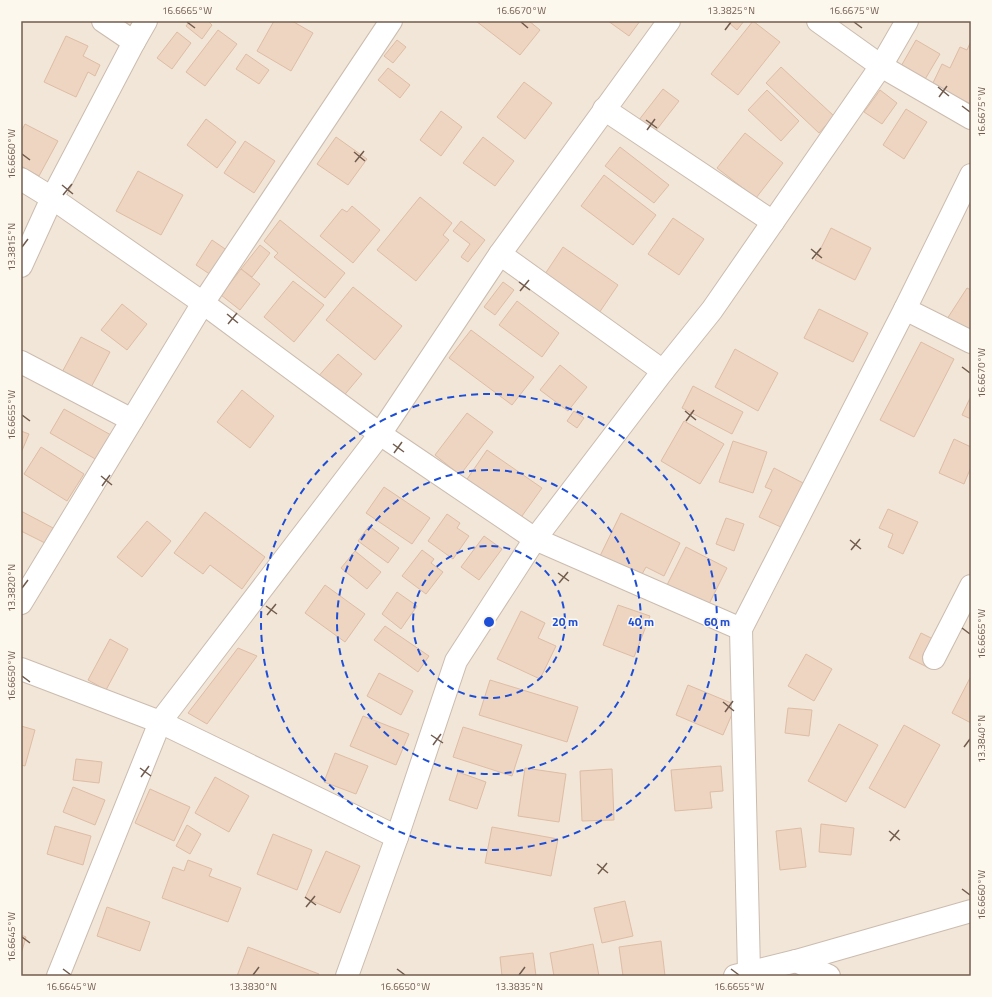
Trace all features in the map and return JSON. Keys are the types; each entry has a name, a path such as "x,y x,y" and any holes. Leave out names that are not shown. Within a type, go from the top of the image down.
{"street":[{"path":"103,21 134,42"},
{"path":"21,266 52,198 146,21"},
{"path":"58,976 160,722 380,434 500,254 669,21"},
{"path":"818,21 881,66 971,118"},
{"path":"347,976 397,837 456,661 535,539 663,371 712,310 881,66 907,21"},
{"path":"21,603 203,303 384,23"},
{"path":"604,109 773,222"},
{"path":"971,175 905,309 741,629 744,975 971,911"},
{"path":"21,179 52,198 203,303 380,434 535,539 741,629"},
{"path":"500,254 663,371"},
{"path":"905,309 971,342"},
{"path":"21,362 132,420"},
{"path":"934,658 971,586"},
{"path":"21,669 160,722 397,837"},
{"path":"796,961 829,976"}],"shaded area":[{"path":"21,21 971,21 971,976 21,976"}],"building":[{"path":"190,21 208,21 212,25 202,39 186,26"},
{"path":"274,21 292,21 313,33 291,71 257,51"},
{"path":"476,21 529,21 540,30 520,55"},
{"path":"608,21 640,21 629,36"},
{"path":"727,21 744,21 737,30"},
{"path":"753,21 780,42 738,95 711,74"},
{"path":"218,30 237,44 205,86 186,72"},
{"path":"177,32 191,43 172,69 157,58"},
{"path":"66,36 88,46 83,56 100,65 95,76 88,72 76,97 44,82"},
{"path":"397,40 406,47 393,63 384,56"},
{"path":"916,40 940,54 924,81 900,68"},
{"path":"971,41 971,104 932,85 942,64 950,68 960,47 967,50"},
{"path":"246,54 269,70 259,84 236,69"},
{"path":"781,67 834,116 819,133 766,83"},
{"path":"388,68 410,85 400,98 378,80"},
{"path":"524,82 552,103 525,139 497,117"},
{"path":"663,89 679,101 651,137 635,125"},
{"path":"767,90 799,121 781,141 748,110"},
{"path":"880,90 897,103 882,124 864,112"},
{"path":"906,109 927,122 904,159 883,145"},
{"path":"441,111 462,127 441,156 420,140"},
{"path":"206,119 236,142 217,168 187,145"},
{"path":"25,124 58,141 39,176 21,166 21,132"},
{"path":"745,133 783,163 756,198 717,168"},
{"path":"336,137 367,159 348,185 317,164"},
{"path":"483,137 514,161 495,186 463,163"},
{"path":"245,141 275,161 254,193 224,173"},
{"path":"620,147 669,185 654,203 605,166"},
{"path":"138,171 183,195 161,235 116,211"},
{"path":"604,175 656,215 633,245 581,206"},
{"path":"420,197 452,223 443,235 449,240 416,281 377,250"},
{"path":"352,206 380,230 353,263 320,236 342,209 347,212"},
{"path":"673,218 704,239 679,275 648,254"},
{"path":"280,220 345,273 325,298 274,257 278,253 264,241"},
{"path":"461,221 485,240 468,262 461,257 470,244 453,231"},
{"path":"831,228 871,248 855,280 815,260"},
{"path":"212,240 231,253 214,277 196,265"},
{"path":"260,245 270,253 252,277 241,269"},
{"path":"563,247 618,285 599,313 543,277"},
{"path":"241,269 260,284 240,310 221,295"},
{"path":"293,281 324,305 294,342 264,317"},
{"path":"503,282 514,290 495,315 484,307"},
{"path":"353,287 402,326 375,360 326,320"},
{"path":"967,288 971,290 971,334 947,319"},
{"path":"517,301 559,333 542,357 499,325"},
{"path":"122,304 147,324 127,350 101,330"},
{"path":"819,309 868,333 853,362 804,338"},
{"path":"471,330 534,377 512,405 449,358"},
{"path":"81,337 110,352 89,391 60,376"},
{"path":"921,342 954,359 914,437 880,420"},
{"path":"735,349 778,373 758,411 715,387"},
{"path":"338,354 362,374 341,399 316,379"},
{"path":"560,365 587,387 568,411 540,390"},
{"path":"693,386 743,412 732,434 682,408"},
{"path":"242,390 274,416 250,448 217,422"},
{"path":"971,396 971,419 962,415"},
{"path":"64,409 111,435 97,460 50,433"},
{"path":"574,411 584,418 577,428 567,421"},
{"path":"467,413 493,432 460,475 435,455"},
{"path":"684,421 724,444 700,484 661,461"},
{"path":"21,431 29,434 21,453"},
{"path":"954,439 971,447 971,467 964,484 939,473"},
{"path":"733,441 767,452 753,493 719,482"},
{"path":"41,447 84,474 67,501 24,474"},
{"path":"487,450 542,488 517,523 463,485"},
{"path":"774,468 805,484 783,528 759,517 772,490 765,487"},
{"path":"384,487 430,518 412,544 366,513"},
{"path":"888,509 918,522 903,554 888,547 893,534 879,528"},
{"path":"21,511 55,529 47,544 21,531"},
{"path":"205,512 265,557 242,589 210,565 203,574 174,553"},
{"path":"621,513 680,543 664,576 646,567 641,576 600,556"},
{"path":"447,514 460,523 457,528 469,536 453,559 428,541"},
{"path":"726,518 744,524 734,551 716,544"},
{"path":"147,521 171,541 142,577 117,557"},
{"path":"369,526 399,548 388,563 358,541"},
{"path":"484,536 502,549 479,580 461,567"},
{"path":"686,547 727,568 707,608 666,587"},
{"path":"422,550 434,559 431,563 443,572 426,594 402,576"},
{"path":"355,551 381,572 367,589 341,568"},
{"path":"325,585 365,614 345,642 305,613"},
{"path":"397,592 417,606 401,629 382,614"},
{"path":"618,605 650,616 634,657 603,645"},
{"path":"521,611 545,623 538,638 556,646 540,679 497,659"},
{"path":"385,626 429,656 418,672 374,640"},
{"path":"921,633 939,642 927,667 909,658"},
{"path":"110,639 128,649 106,690 88,680"},
{"path":"238,648 257,656 207,724 188,713"},
{"path":"806,654 832,669 814,701 788,686"},
{"path":"379,673 413,691 401,715 367,696"},
{"path":"971,676 971,723 952,713"},
{"path":"490,680 578,707 567,742 479,715"},
{"path":"688,685 736,705 723,735 676,715"},
{"path":"788,708 812,710 809,736 785,733"},
{"path":"363,716 409,734 396,765 350,746"},
{"path":"839,724 878,745 846,802 808,781"},
{"path":"904,725 940,745 905,808 869,788"},
{"path":"21,726 35,730 25,766 21,765"},
{"path":"463,727 522,745 512,776 453,757"},
{"path":"335,753 368,766 356,794 324,782"},
{"path":"76,759 102,762 99,783 73,780"},
{"path":"721,766 723,791 710,792 712,808 675,811 671,770"},
{"path":"525,768 566,774 559,822 518,816"},
{"path":"612,769 614,820 582,821 580,771"},
{"path":"458,772 486,782 477,809 449,800"},
{"path":"215,777 249,796 229,832 195,813"},
{"path":"73,787 105,800 95,825 63,812"},
{"path":"150,789 190,807 174,841 135,823"},
{"path":"821,824 854,828 851,855 819,852"},
{"path":"187,825 201,834 190,854 176,846"},
{"path":"55,826 91,836 83,865 47,854"},
{"path":"492,827 558,839 551,876 485,863"},
{"path":"801,828 806,867 780,870 776,831"},
{"path":"273,834 312,850 297,890 257,874"},
{"path":"326,851 360,866 340,913 305,898"},
{"path":"188,860 212,869 209,876 241,888 228,922 162,898 173,867 184,871"},
{"path":"625,901 633,936 602,943 594,908"},
{"path":"107,907 150,922 140,951 97,936"},
{"path":"21,935 26,937 21,954"},
{"path":"661,941 665,976 623,976 619,947"},
{"path":"593,944 599,976 554,976 550,953"},
{"path":"248,947 319,974 318,976 237,976"},
{"path":"533,953 536,976 502,976 500,957"}]}
